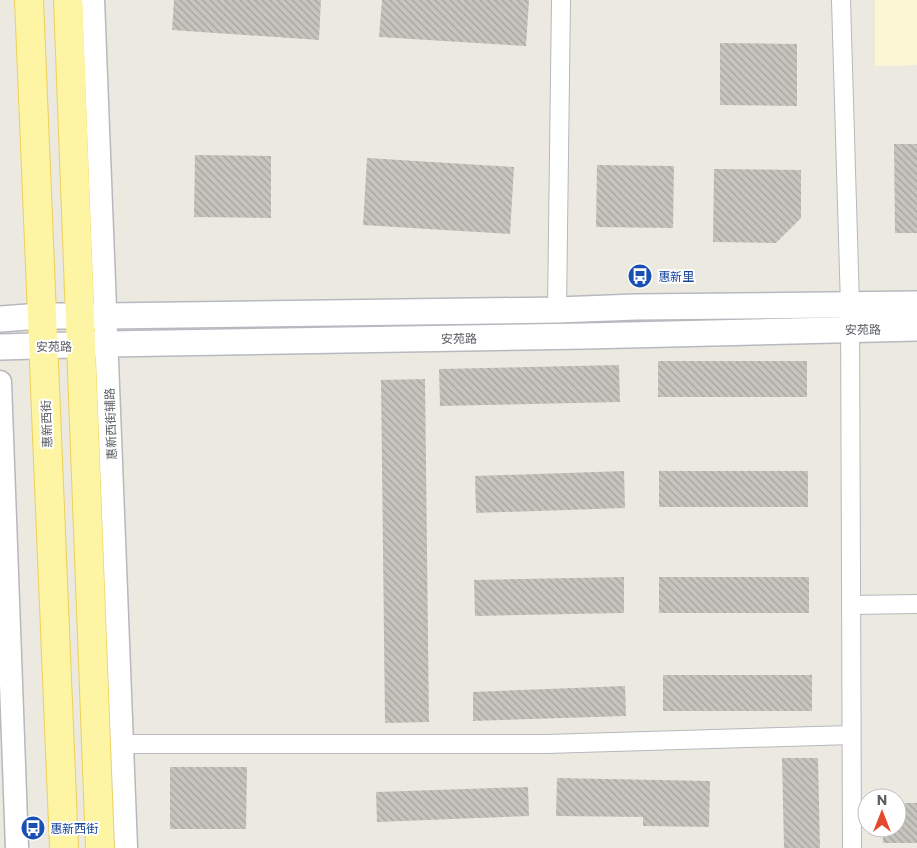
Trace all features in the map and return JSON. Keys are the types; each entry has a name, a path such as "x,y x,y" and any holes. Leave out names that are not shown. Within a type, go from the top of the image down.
{"main road":[{"name":"惠新西街","path":"29,0 64,848"},
{"path":"68,0 93,317 100,848"},
{"name":"安苑路","path":"0,347 586,336 850,317 917,304"},
{"name":"安苑路","path":"0,319 41,316 93,317 557,310 636,307 850,317 917,328"}],"street":[{"path":"93,0 93,317"},
{"path":"557,310 560,0"},
{"path":"841,0 850,317 852,848"},
{"name":"惠新西街辅路","path":"94,345 122,744 126,848"},
{"path":"0,382 17,848"},
{"path":"851,604 917,604"},
{"path":"122,744 546,744 851,735"}],"shaded area":[{"path":"875,0 917,0 917,65 875,66"}],"building":[{"path":"174,0 321,0 319,40 172,30"},
{"path":"382,0 529,0 526,46 379,37"},
{"path":"720,43 797,44 797,106 720,105"},
{"path":"894,144 917,144 917,233 895,233"},
{"path":"195,155 271,156 271,218 194,217"},
{"path":"367,158 514,167 510,234 363,225"},
{"path":"597,165 674,166 673,228 596,227"},
{"path":"714,169 801,170 801,218 776,243 713,242"},
{"path":"658,361 807,361 807,397 658,397"},
{"path":"619,365 620,402 440,406 439,369"},
{"path":"425,379 429,722 385,723 381,380"},
{"path":"624,471 625,508 476,513 475,476"},
{"path":"659,471 808,471 808,507 659,507"},
{"path":"624,577 624,613 475,616 474,580"},
{"path":"659,577 809,577 809,613 659,613"},
{"path":"663,675 812,675 812,711 663,711"},
{"path":"625,686 626,716 473,721 473,692"},
{"path":"782,758 818,758 820,848 784,848"},
{"path":"170,767 247,767 246,829 170,829"},
{"path":"557,778 710,781 709,827 643,826 643,817 556,816"},
{"path":"528,787 529,816 377,822 376,792"},
{"path":"907,803 917,803 917,843 883,843 883,838 907,838"}],"place":[{"name":"惠新里","path":"640,276"},
{"name":"惠新西街","path":"33,828"}]}
